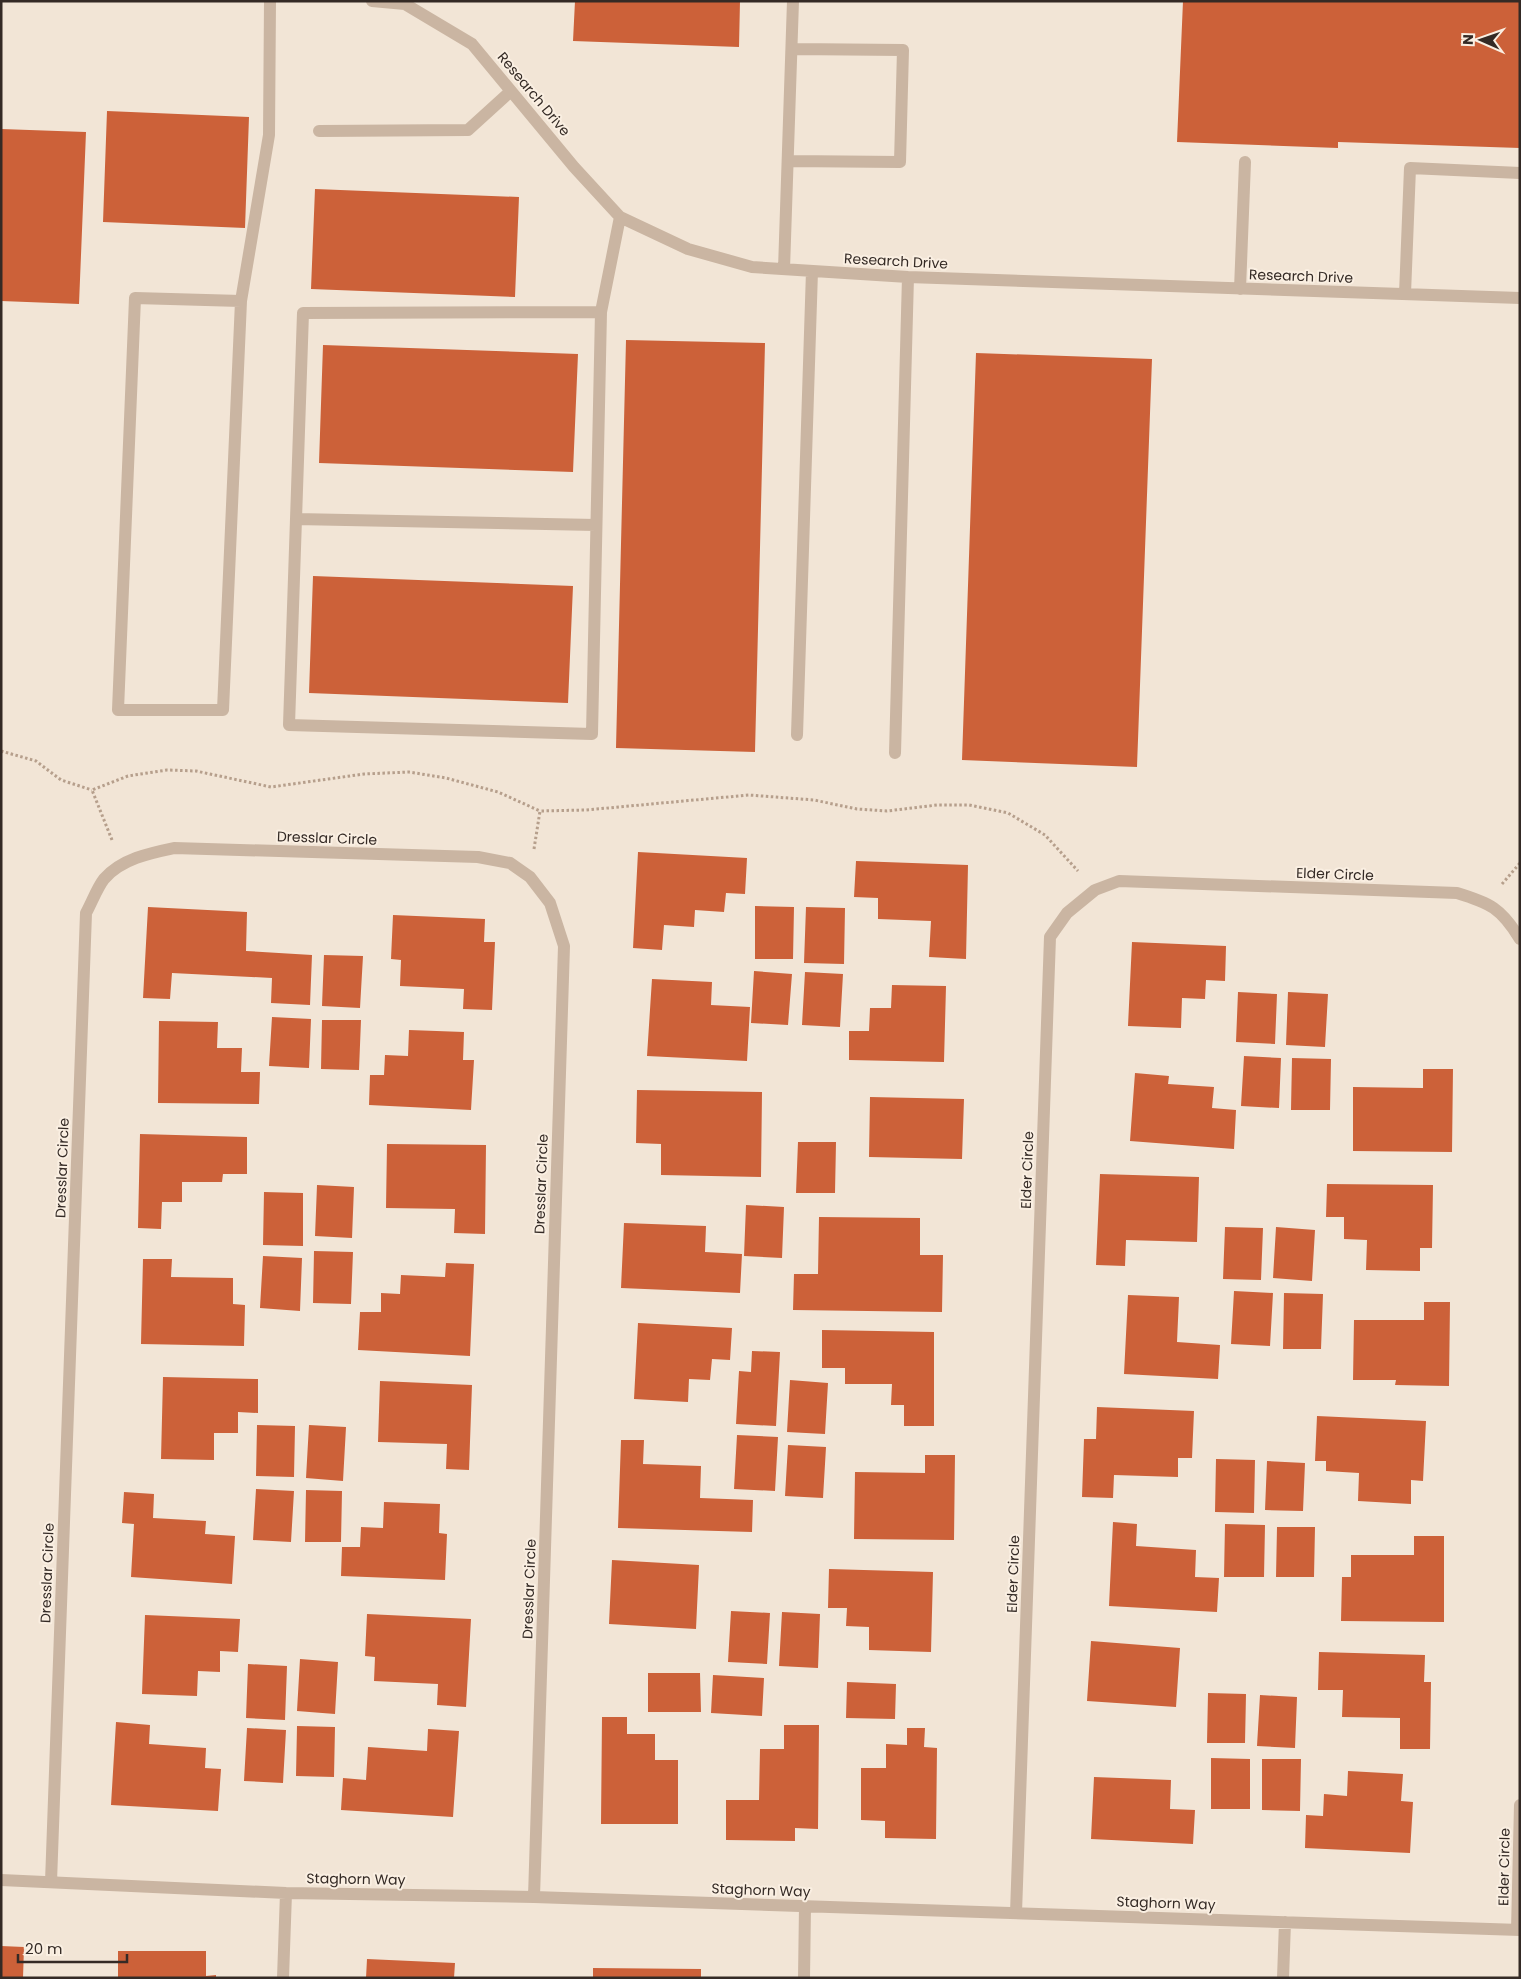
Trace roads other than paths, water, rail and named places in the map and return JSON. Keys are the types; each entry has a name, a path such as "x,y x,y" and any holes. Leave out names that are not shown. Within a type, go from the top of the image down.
{"street":[{"path":"241,301 135,298 118,710 223,710 241,301 269,135 270,1"},
{"name":"Research Drive","path":"372,1 405,4 472,44 574,167 620,217 688,249 752,267 908,277 1520,298"},
{"path":"784,269 793,1"},
{"path":"788,161 900,162 903,50 792,49"},
{"path":"319,131 468,130 511,91"},
{"path":"1240,288 1245,162"},
{"path":"1405,294 1410,168 1520,173"},
{"path":"600,312 303,313 289,725 592,734 600,312 620,217"},
{"path":"797,735 812,271"},
{"path":"895,753 908,277"},
{"path":"296,519 596,525"},
{"name":"Dresslar Circle","path":"52,1882 86,913 104,879 122,864 152,853 174,848 478,857 510,863 530,877 550,903 564,946 534,1898"},
{"name":"Elder Circle","path":"1016,1913 1050,937 1067,913 1095,890 1119,881 1457,893 1486,902 1508,919 1520,938"},
{"name":"Elder Circle","path":"1519,1930 1520,1804"},
{"name":"Staghorn Way","path":"1,1880 286,1893 805,1906 1519,1930"},
{"path":"284,1978 286,1893"},
{"path":"804,1978 805,1906"},
{"path":"1283,1978 1285,1922"}]}
